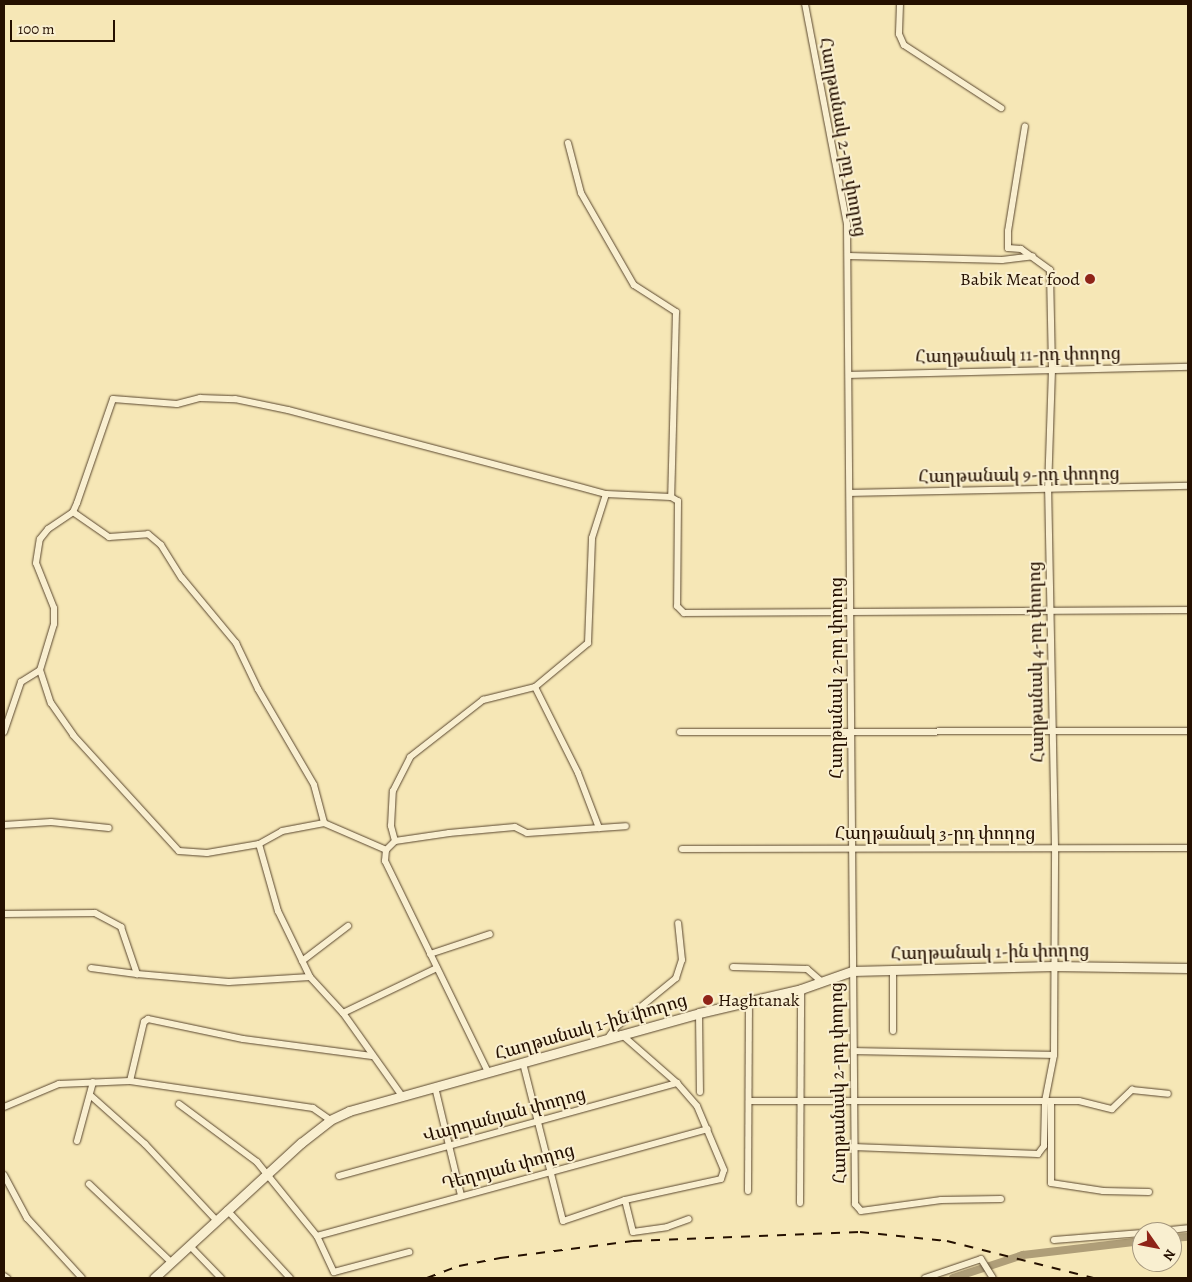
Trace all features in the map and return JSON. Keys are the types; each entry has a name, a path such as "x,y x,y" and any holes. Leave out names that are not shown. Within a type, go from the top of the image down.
{"main road":[{"name":"Հաղթանակ 1-ին փողոց","path":"154,1278 266,1173 330,1120 349,1110 699,1013 801,989 821,980 852,971 1053,966 1188,968"}],"street":[{"name":"Հաղթանակ 2-րդ փողոց","path":"805,4 847,224 853,730 851,848 854,1204 861,1211 941,1200 1001,1199"},
{"path":"900,4 899,34 904,45 1001,108"},
{"name":"Հաղթանակ 4-րդ փողոց","path":"1025,126 1008,232 1008,248 1021,249 1050,270 1052,368 1048,490 1055,847 1054,1055 1048,1101"},
{"path":"568,143 581,193 634,285 676,312 671,496"},
{"path":"848,256 1002,260 1033,256"},
{"name":"Հաղթանակ 11-րդ փողոց","path":"849,375 1052,368 1188,367"},
{"path":"386,850 324,823 282,831 259,844 207,853 179,851 73,735 50,703 40,670 54,624 54,608 36,563 37,550 48,530 73,512 112,399 177,404 200,398 235,399 288,410 606,494 671,496 678,501 679,611 1050,613 1188,610"},
{"name":"Հաղթանակ 9-րդ փողոց","path":"850,493 1188,486"},
{"path":"395,841 392,826 393,791 410,757 483,700 535,687 588,643 592,538 606,494"},
{"path":"73,512 109,537 148,534 161,545 182,578 236,643 258,689 314,785 324,823"},
{"path":"4,732 21,682 40,670"},
{"path":"535,687 578,773 599,828"},
{"path":"680,732 853,730 1188,731"},
{"path":"4,825 51,822 109,828"},
{"path":"488,1072 385,861 386,850 395,841 515,827 527,833 626,826"},
{"path":"259,844 278,911 310,977 344,1013 372,1056 402,1096"},
{"name":"Հաղթանակ 3-րդ փողոց","path":"682,849 1188,848"},
{"path":"4,914 95,913 121,927 137,974"},
{"path":"608,1038 615,1028 676,978 682,960 678,923"},
{"path":"302,960 348,926"},
{"path":"430,954 490,934"},
{"path":"734,967 807,969 821,980"},
{"path":"91,968 229,982 310,977"},
{"path":"344,1013 437,968"},
{"path":"893,970 893,1031"},
{"path":"800,1203 801,989"},
{"path":"748,1191 750,1101 749,1001"},
{"path":"699,1013 700,1092"},
{"path":"130,1081 144,1022 148,1019 243,1039 372,1056"},
{"path":"523,1063 563,1221 625,1200 721,1179 724,1170 697,1106 677,1083 621,1034"},
{"path":"854,1051 1054,1055"},
{"path":"4,1107 59,1084 130,1081 313,1108 330,1120"},
{"path":"77,1141 93,1082"},
{"name":"Վարդանյան փողոց","path":"339,1176 538,1123 677,1083"},
{"path":"435,1087 461,1195"},
{"path":"750,1101 799,1102 852,1099 1079,1101 1112,1109 1132,1090 1168,1094"},
{"path":"90,1095 145,1144 216,1220"},
{"path":"853,1147 1038,1154 1044,1146 1048,1101"},
{"path":"1048,1101 1051,1183 1103,1192 1149,1192"},
{"path":"179,1104 232,1141 266,1173 317,1236 332,1270 337,1273 409,1252"},
{"name":"Դեղոյան փողոց","path":"317,1236 461,1195 708,1129"},
{"path":"4,1175 27,1218 82,1278"},
{"path":"89,1184 171,1262"},
{"path":"625,1200 633,1232 667,1227 689,1219"},
{"path":"227,1210 290,1278"},
{"path":"1054,1240 1132,1234"},
{"path":"190,1246 221,1278"},
{"path":"925,1278 981,1259 993,1278"}],"waterway":[{"path":"1182,1237 1188,1237"},
{"path":"953,1278 1023,1255 1132,1242"}],"railway":[{"path":"427,1278 459,1266 500,1258 633,1241 860,1232 947,1241 1093,1278"}],"place":[{"name":"Babik Meat food","path":"1090,279"},
{"name":"Haghtanak","path":"708,1000"}]}
